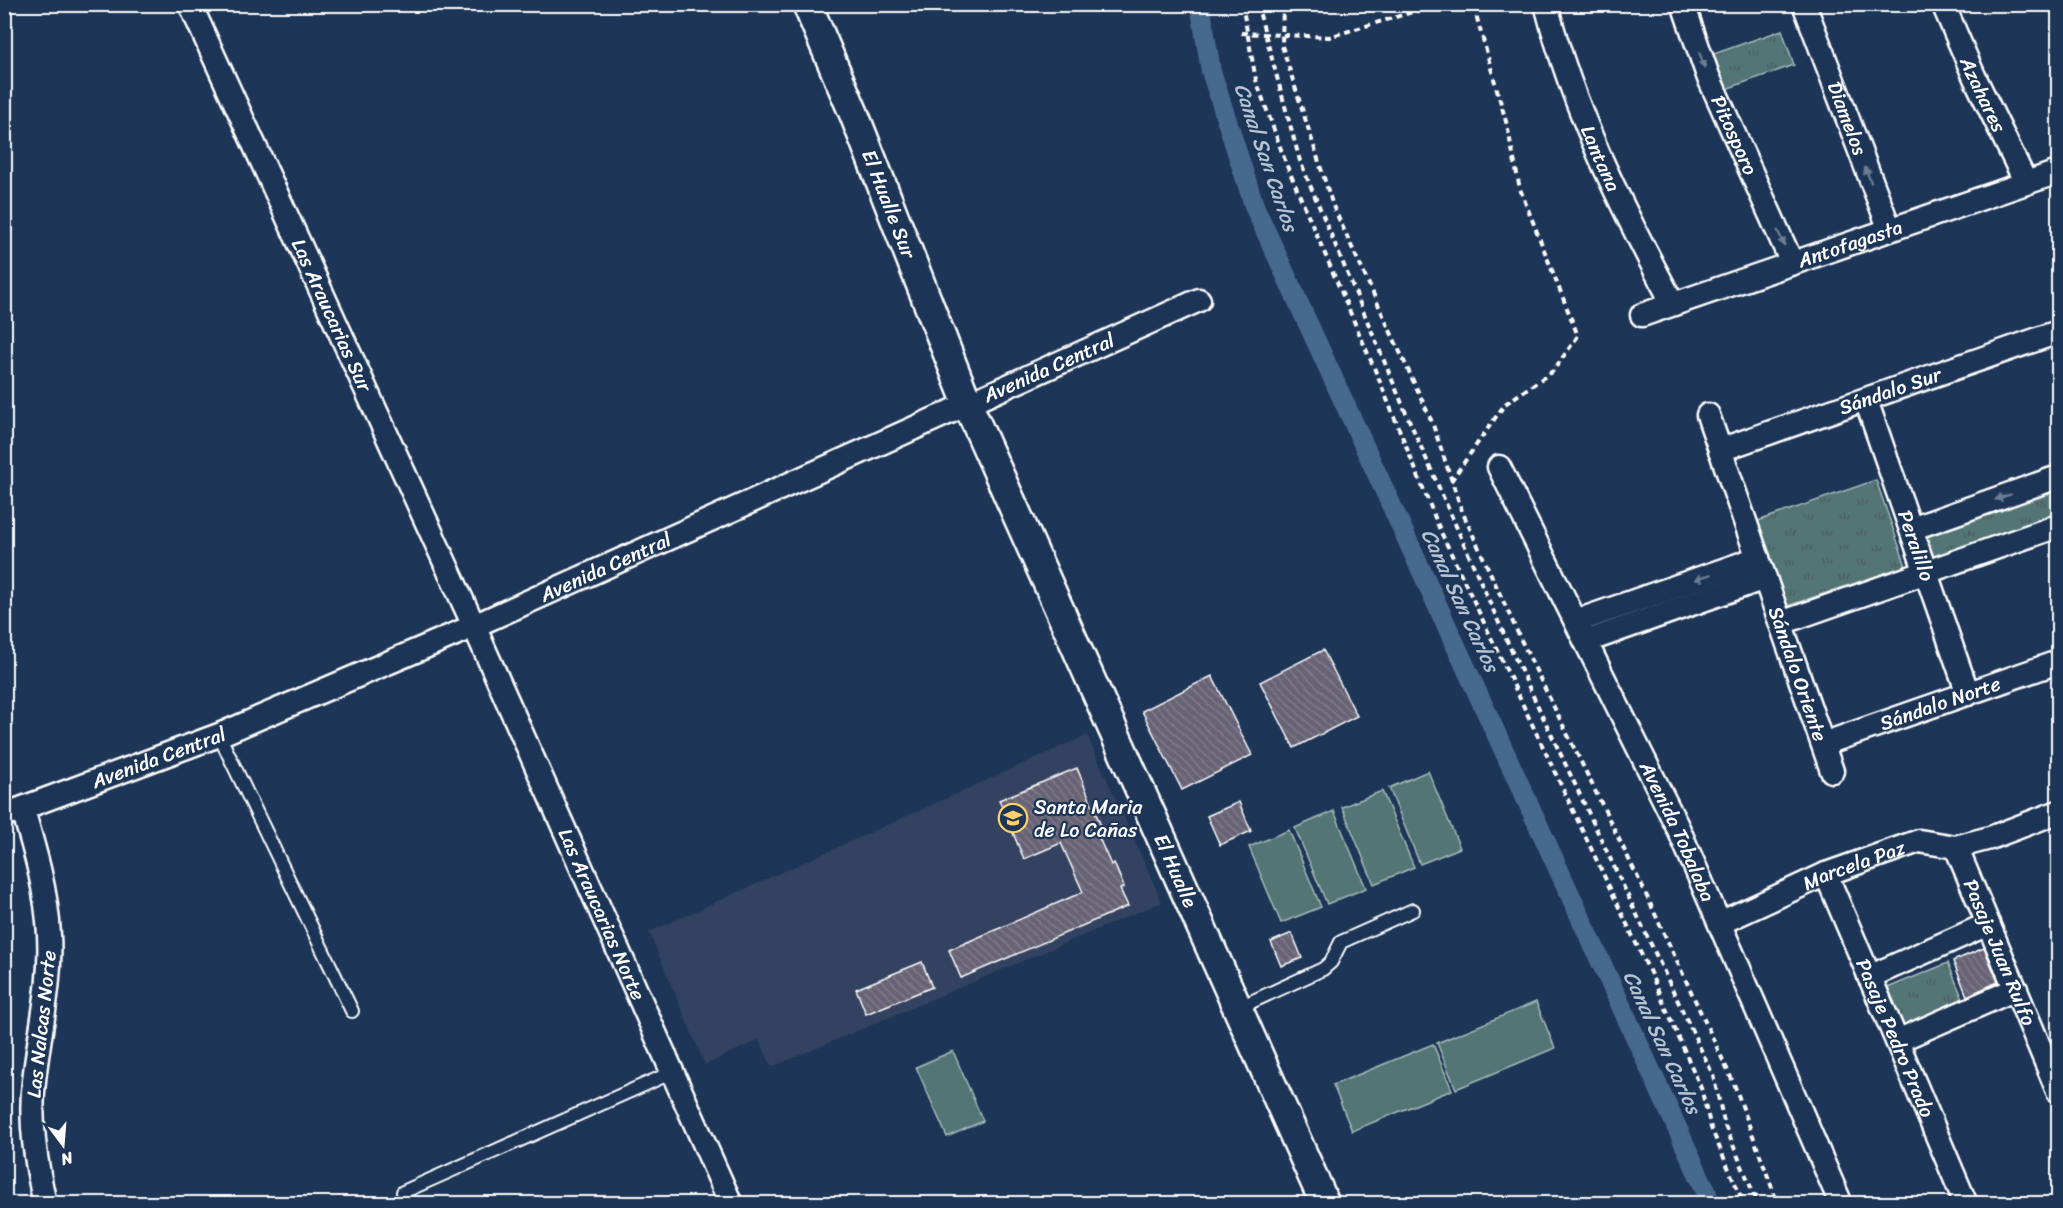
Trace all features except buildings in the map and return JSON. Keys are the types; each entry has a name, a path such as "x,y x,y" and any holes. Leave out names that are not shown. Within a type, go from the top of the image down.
{"street":[{"name":"Las Araucarias Sur","path":"190,4 474,626"},
{"name":"El Hualle Sur","path":"807,4 854,114 968,405"},
{"name":"Lantana","path":"1546,4 1561,59 1594,147 1673,304"},
{"name":"Pitosporo","path":"1683,4 1708,76 1792,263"},
{"name":"Diamelos","path":"1803,4 1890,230"},
{"name":"Azahares","path":"1943,4 1974,76 2026,183"},
{"name":"Antofagasta","path":"1642,315 2058,172"},
{"name":"Avenida Central","path":"14,813 219,735 474,626 1199,300"},
{"name":"Sándalo Sur","path":"1720,450 2058,332"},
{"name":"Peralillo","path":"1866,400 1968,694"},
{"name":"El Hualle","path":"968,405 1325,1203"},
{"name":"Sándalo Oriente","path":"1708,415 1832,771"},
{"name":"Avenida Tobalaba","path":"1499,468 1679,830 1841,1203"},
{"path":"1911,529 2058,477"},
{"path":"1781,623 2058,526"},
{"path":"1582,631 1762,568"},
{"name":"Las Araucarias Norte","path":"474,626 731,1203"},
{"name":"Sándalo Norte","path":"1823,744 2058,662"},
{"name":"Marcela Paz","path":"1720,923 1826,874 1919,840 1956,847 1990,838 2058,812"},
{"name":"Las Nalcas Norte","path":"14,813 39,865 49,936 48,973 33,1082 32,1117 34,1151 45,1203"},
{"name":"Pasaje Juan Rulfo","path":"1956,847 2058,1091"},
{"name":"Pasaje Pedro Prado","path":"1826,874 1966,1203"},
{"path":"1869,977 1988,924"},
{"path":"1897,1041 2016,989"}],"lane":[{"path":"219,735 352,1011"},
{"path":"1238,1008 1323,969 1331,962 1341,942 1413,910"},
{"path":"403,1192 673,1072"}],"path":[{"path":"1242,4 1256,80 1287,166 1440,530 1653,979 1701,1088 1711,1128 1744,1203"},
{"path":"1257,4 1300,161 1353,288 1506,639 1713,1075 1725,1126 1758,1203"},
{"path":"1283,4 1286,57 1332,206 1432,422 1451,482 1521,640 1642,886 1734,1084 1778,1203"},
{"path":"1241,33 1329,37 1439,4"},
{"path":"1451,482 1505,405 1552,371 1578,336 1520,189 1507,125 1473,4"}],"shaded area":[{"name":"Santa Maria de Lo Cañas","path":"1087,735 1162,902 772,1067 759,1040 705,1065 649,932"}],"green space":[{"path":"1782,30 1794,65 1723,90 1711,55"},
{"path":"1876,480 1906,566 1784,607 1755,522"},
{"path":"2058,482 2058,520 1929,564 1917,530"},
{"path":"1428,771 1460,848 1420,864 1389,788"},
{"path":"1382,791 1414,867 1374,884 1342,807"},
{"path":"1334,811 1366,888 1327,904 1295,828"},
{"path":"1289,830 1321,907 1281,923 1249,847"},
{"path":"1948,963 1965,1004 1903,1030 1885,989"},
{"path":"1536,1002 1555,1048 1456,1089 1437,1043"},
{"path":"1433,1044 1452,1090 1352,1131 1333,1085"},
{"path":"953,1051 983,1121 947,1137 916,1067"}],"waterway":[{"name":"Canal San Carlos","path":"1200,4 1211,71 1255,208 1710,1204"}],"place":[{"name":"Santa Maria de Lo Cañas","path":"1013,818"}]}
